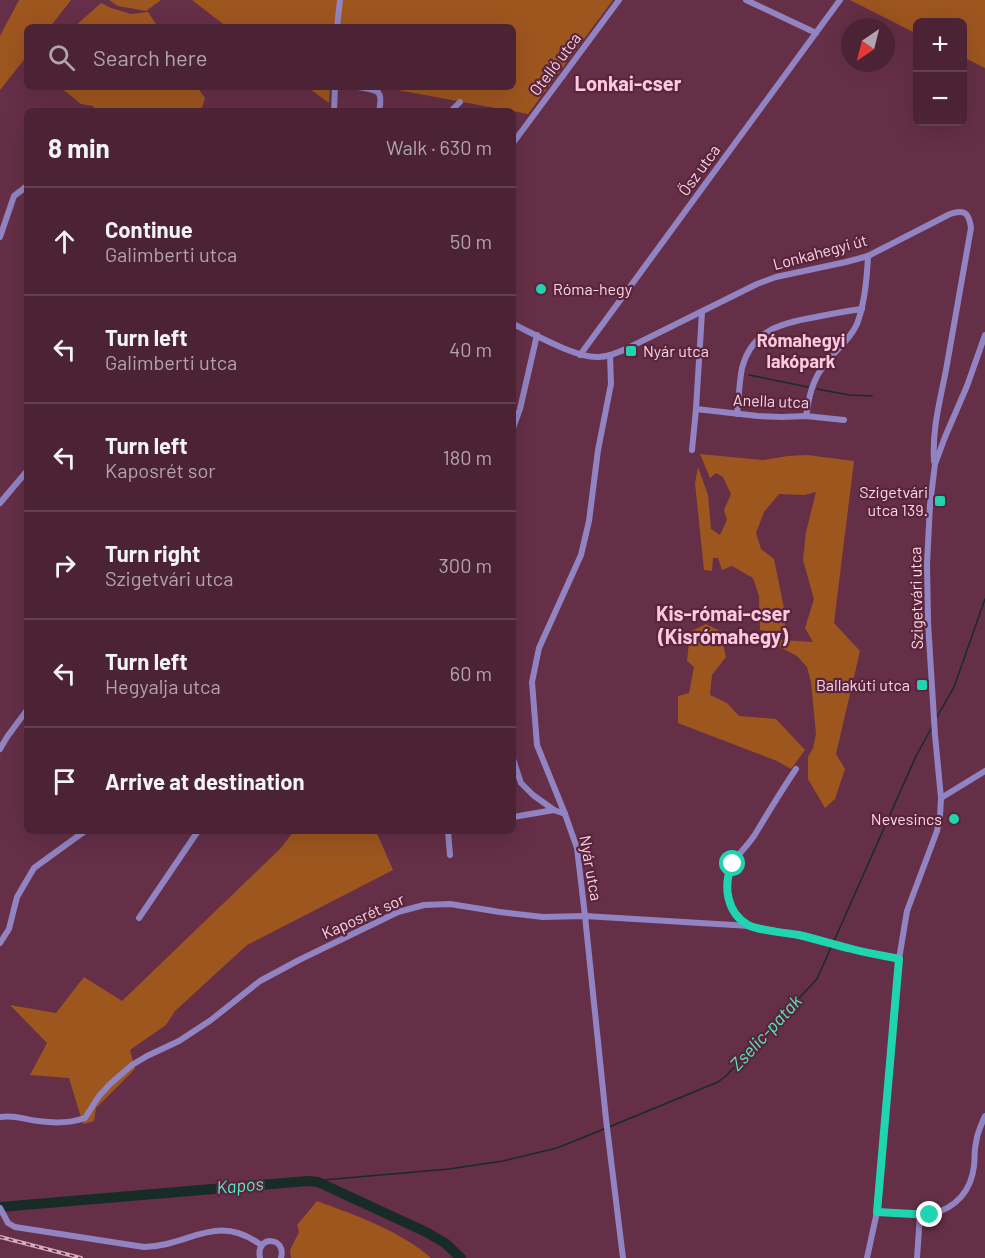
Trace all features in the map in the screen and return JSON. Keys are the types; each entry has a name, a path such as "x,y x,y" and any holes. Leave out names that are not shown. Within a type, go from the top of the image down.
{"street":[{"path":"337,24 340,0"},
{"name":"Otelló utca","path":"516,139 620,0"},
{"path":"746,0 816,33"},
{"name":"Ősz utca","path":"580,355 840,0"},
{"path":"334,108 335,90"},
{"path":"377,90 382,99 380,108"},
{"path":"455,108 460,102"},
{"path":"0,237 10,204 14,196 24,188"},
{"name":"Lonkahegyi út","path":"516,325 580,355 610,356 757,284 776,277 868,256 950,214 957,211 963,212 968,216 971,228 935,426 934,464"},
{"path":"806,416 815,379 856,326 865,291 868,256"},
{"path":"737,414 742,369 748,353 764,334 789,321 861,309"},
{"path":"692,450 702,312"},
{"path":"516,420 537,335"},
{"name":"Szigetvári utca","path":"867,1258 877,1212 899,959 907,911 937,831 940,816 941,798 928,622 927,564 934,464 967,386 985,335"},
{"name":"Nyár utca","path":"610,356 611,384 598,450 587,532 581,555 539,648 532,681 537,745 577,848 623,1258"},
{"name":"Anella utca","path":"696,409 737,414 806,416 844,420"},
{"path":"0,502 24,474"},
{"path":"0,749 24,715"},
{"path":"516,768 521,783 533,795 554,810 565,814"},
{"path":"750,926 732,910 728,892 728,873 796,769"},
{"path":"941,798 985,771"},
{"path":"516,816 554,810"},
{"path":"0,943 9,929 17,897 34,868 81,834"},
{"path":"140,918 196,834"},
{"path":"447,834 450,855"},
{"name":"Kaposrét sor","path":"0,1117 13,1115 38,1121 85,1118 99,1096 132,1065 179,1041 211,1020 260,981 398,912 424,905 450,904 543,917 585,916 750,926 899,959"},
{"path":"877,1212 930,1215 963,1196 972,1180 975,1144 985,1116"},
{"path":"0,1208 11,1226 144,1247 165,1245 209,1231 221,1230 246,1236 261,1245"},
{"path":"917,1258 920,1214"},
{"path":"260,1258 261,1245 271,1241 278,1244 282,1250 281,1258"}],"shaded area":[{"path":"19,0 71,0 52,24 24,24 24,60 0,90 0,36"},
{"path":"109,0 161,0 146,11 118,6"},
{"path":"192,0 613,0 528,114 516,112 516,108 495,108 397,90 516,90 516,24 223,24"},
{"path":"850,0 985,0 985,68 967,59 967,18 913,18 913,32 895,23 895,18 885,18"},
{"path":"101,3 131,14 148,12 156,24 77,24"},
{"path":"64,90 199,90 205,98 202,108 94,108 81,104"},
{"path":"311,90 330,90 329,103"},
{"path":"700,454 763,460 807,455 854,461 834,623 860,651 836,754 845,769 835,799 825,808 808,779 808,757 816,734 811,682 807,667 797,656 765,639 813,642 805,628 814,599 803,560 806,532 816,492 804,495 779,494 764,512 756,533 761,549 774,559 786,618 784,630 771,632 760,630 759,596 753,578 732,566 722,570 718,558 713,558 712,571 704,570 695,483 698,467 708,495 711,529 720,535 727,520 724,510 731,494 723,477 716,473 710,478"},
{"path":"706,624 720,631 726,657 712,675 710,695 727,703 739,716 776,719 805,750 791,769 777,761 678,723 678,696 689,693 694,667 687,661 690,632"},
{"path":"292,834 377,834 393,870 247,945 175,1011 166,1025 130,1050 135,1069 96,1108 94,1121 83,1124 69,1078 30,1075 47,1043 10,1005 56,1013 84,977 122,1001 280,849"},
{"path":"317,1201 392,1232 431,1258 291,1258 290,1250 299,1232 297,1225"}],"waterway":[{"path":"749,375 808,387"},
{"path":"817,389 849,395 872,396"},
{"name":"Zselic-patak","path":"937,717 954,687 985,599"},
{"name":"Zselic-patak","path":"834,941 916,756 932,727"},
{"name":"Zselic-patak","path":"609,1127 718,1082 726,1076 817,979 832,945"},
{"name":"Zselic-patak","path":"312,1181 449,1169 503,1161 557,1148 604,1129"},
{"name":"Kapos","path":"0,1207 318,1182 426,1232 445,1243 461,1258"}],"railway":[{"path":"0,1237 81,1258"}],"place":[{"name":"Róma-hegy","path":"541,289"},
{"name":"Nyár utca","path":"631,351"},
{"name":"Szigetvári utca 139.","path":"940,501"},
{"name":"Ballakúti utca","path":"922,685"},
{"name":"Nevesincs","path":"954,819"}],"district":[{"name":"Lonkai-cser","path":"628,84"},
{"name":"Rómahegyi lakópark","path":"801,351"},
{"name":"Kis-római-cser (Kisrómahegy)","path":"723,626"}],"route":[{"path":"733,864 728,873 727,882 729,902 737,916 750,926 899,959 877,1212 930,1215"}]}
